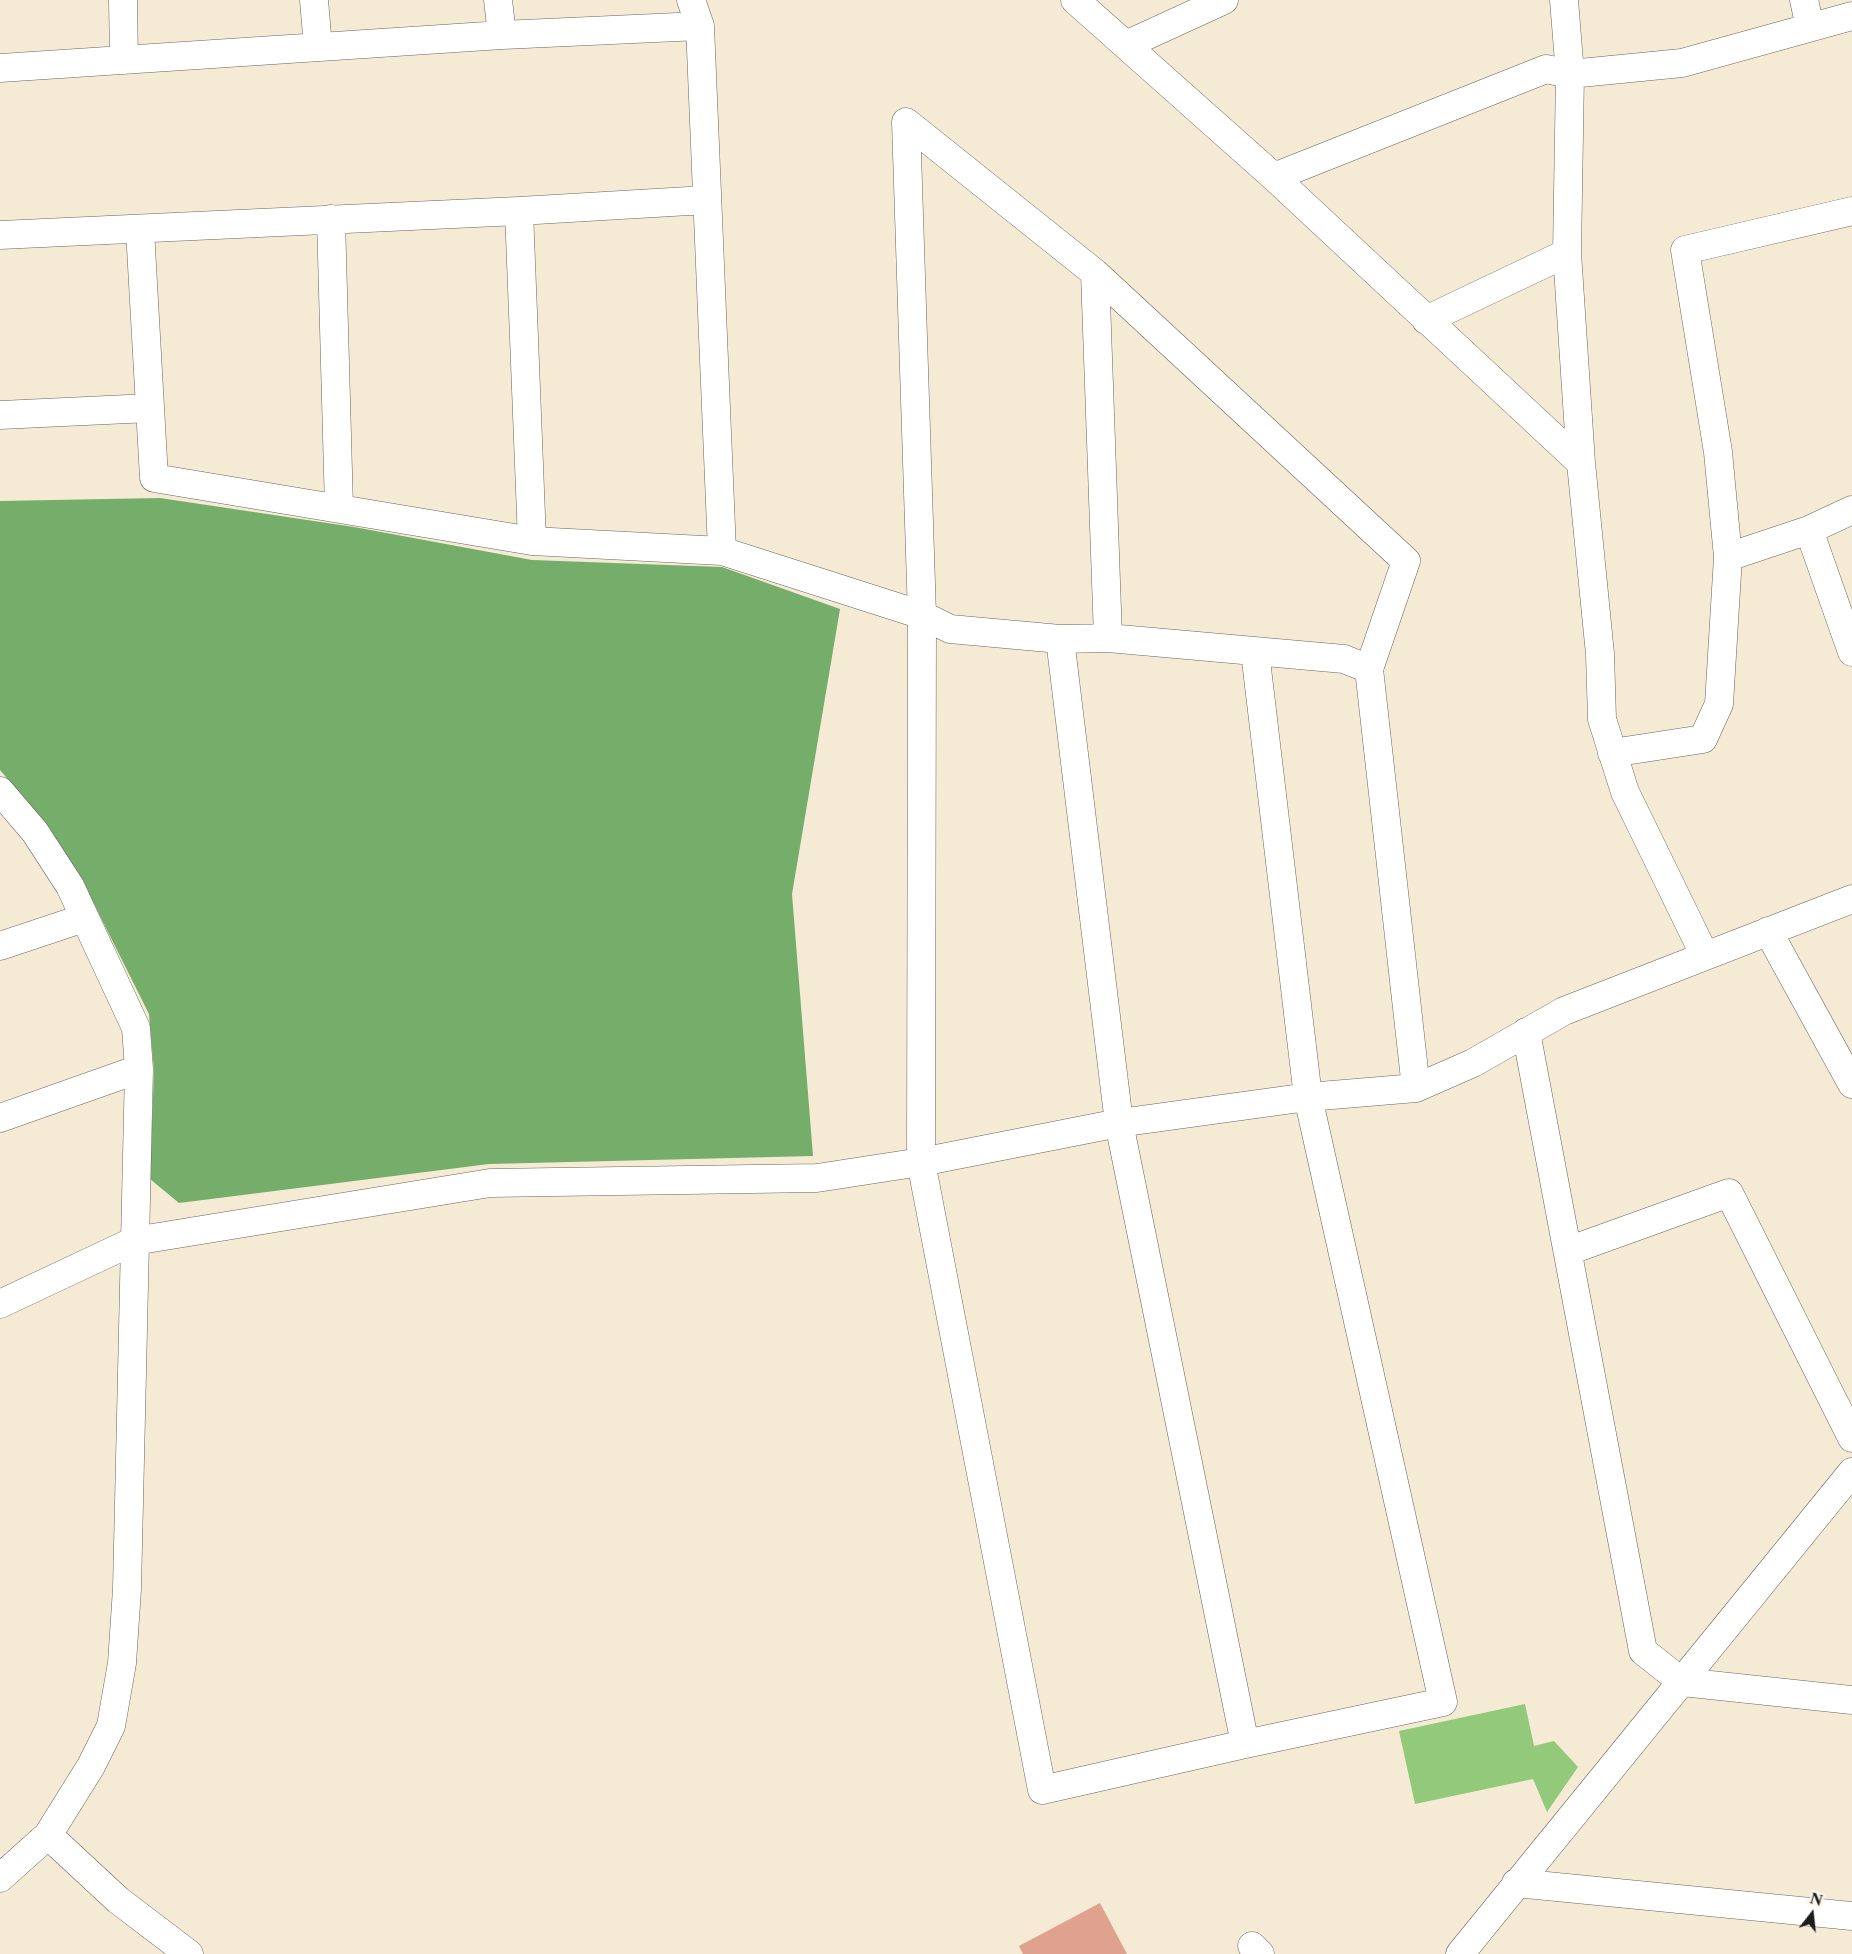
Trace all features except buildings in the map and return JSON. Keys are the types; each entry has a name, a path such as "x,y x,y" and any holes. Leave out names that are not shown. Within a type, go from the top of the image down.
{"street":[{"path":"123,0 124,60"},
{"path":"314,0 318,47"},
{"path":"498,0 502,35"},
{"path":"691,0 700,26 722,551"},
{"path":"1075,0 1274,177 1581,463"},
{"path":"1126,45 1224,0"},
{"path":"1564,0 1570,74 1567,254 1581,463 1600,654 1602,719 1625,792 1705,956"},
{"path":"1804,0 1810,27"},
{"path":"1274,177 1546,70 1570,74 1682,62 1852,16"},
{"path":"0,68 502,35 700,26"},
{"path":"1255,652 1308,1097 1443,1702 1042,1790 921,1162 922,615 906,122 1095,273 1406,561 1369,669 1416,1088"},
{"path":"0,235 140,230 706,200"},
{"path":"519,211 532,541"},
{"path":"1612,752 1703,739 1719,704 1728,557 1718,452 1685,250 1852,211"},
{"path":"331,219 339,508"},
{"path":"140,230 154,478 532,541 722,551 922,615 950,629 1060,639 1108,638 1344,659 1369,669"},
{"path":"1426,320 1567,254"},
{"path":"1095,273 1108,638"},
{"path":"0,415 150,408"},
{"path":"1728,557 1808,530 1852,510"},
{"path":"1808,530 1852,652"},
{"path":"1060,639 1119,1123 1245,1744"},
{"path":"0,791 35,832 70,886 136,1028 139,1069 128,1589 122,1663 111,1726 91,1766 48,1835 0,1878"},
{"path":"0,1304 134,1241 490,1183 817,1178 921,1162 1119,1123 1308,1097 1416,1088 1473,1063 1564,1011 1852,899"},
{"path":"0,946 84,918"},
{"path":"1768,931 1852,1084"},
{"path":"1526,1032 1643,1651 1682,1682 1852,1700"},
{"path":"0,1118 139,1069"},
{"path":"1568,1251 1729,1193 1852,1438"},
{"path":"1460,1954 1852,1472"},
{"path":"48,1835 118,1900 189,1954"},
{"path":"1516,1883 1852,1916"}],"green space":[{"path":"160,498 354,527 532,560 722,567 840,609 792,894 813,1156 489,1164 179,1203 150,1179 154,1070 149,1014 96,908 44,822 0,770 0,501"},
{"path":"1525,1704 1534,1746 1554,1741 1578,1767 1547,1812 1533,1779 1415,1804 1399,1731"}]}
